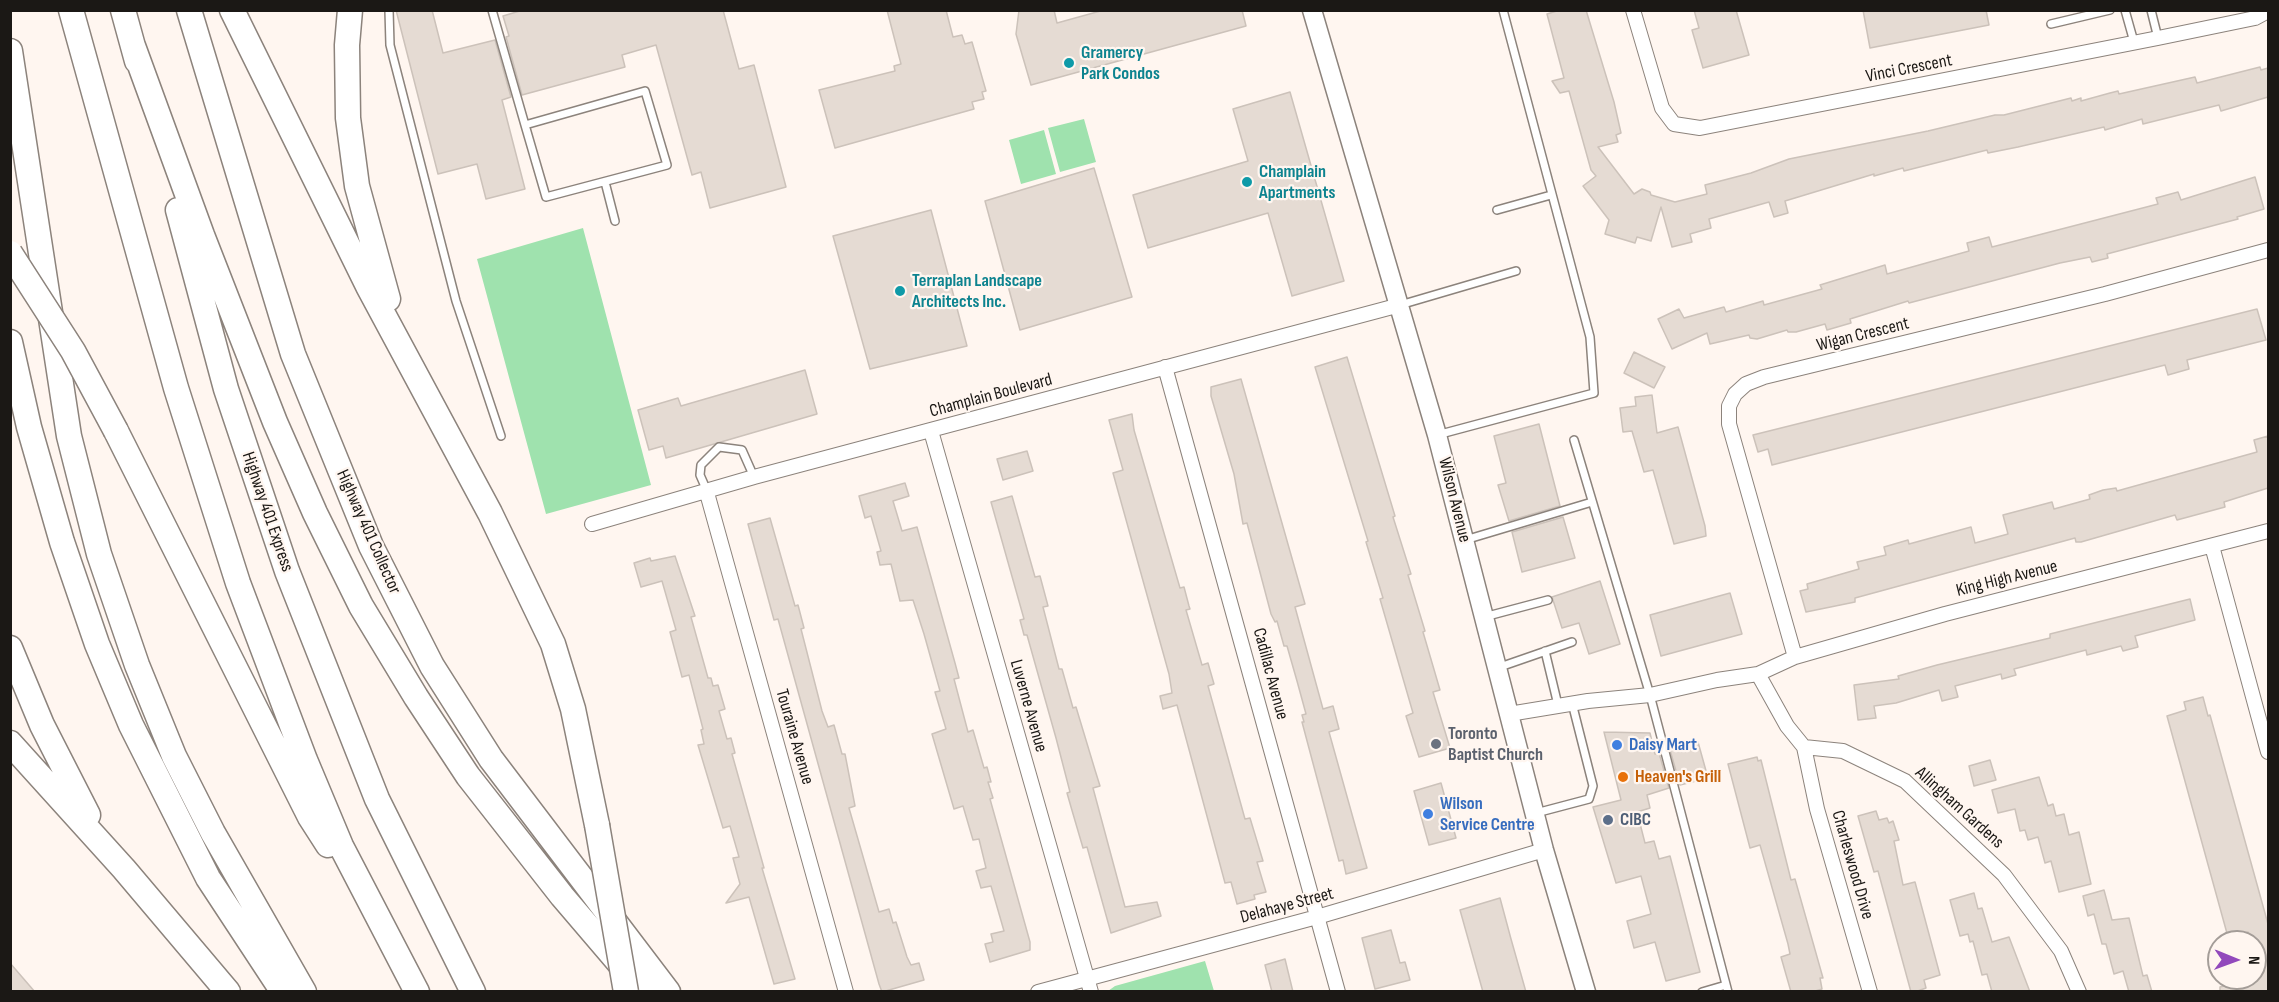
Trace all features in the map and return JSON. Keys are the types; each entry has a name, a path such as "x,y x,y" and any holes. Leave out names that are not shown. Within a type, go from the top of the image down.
{"highway":[{"path":"71,10 176,388 214,510 304,760 341,846 378,921 417,992"},
{"name":"Highway 401 Express","path":"123,10 226,389 286,571 377,799 473,992"},
{"name":"Highway 401 Collector","path":"189,10 293,354 370,546 432,666 491,759 668,992"},
{"path":"232,10 368,286 490,513 553,644 573,709 597,825 626,992"},
{"path":"350,10 347,45 348,118 357,186 378,267 411,367"},
{"path":"133,46 202,235 276,422 315,513 361,606 416,697 468,776 562,896 644,992"},
{"path":"10,51 69,436 99,554 137,665 174,756 218,843 304,992"},
{"path":"10,253 73,351 116,431 310,817 378,921"},
{"path":"10,342 29,427 62,542 97,644 131,725 208,878 283,992"},
{"path":"10,648 70,785 95,828 124,869"},
{"path":"10,743 124,869 228,992"}],"main road":[{"name":"Wilson Avenue","path":"1312,10 1343,122 1400,305 1437,435 1544,850 1586,992"}],"street":[{"name":"Vinci Crescent","path":"1633,10 1662,108 1674,124 1700,128 2158,38 2255,18 2268,11"},
{"name":"Wigan Crescent","path":"1795,657 1729,424 1730,406 1735,394 1746,384 1764,377 2105,294 2268,250"},
{"name":"Champlain Boulevard","path":"592,524 707,493 754,477 1400,305"},
{"name":"Cadillac Avenue","path":"1165,367 1338,992"},
{"name":"Luverne Avenue","path":"931,431 1089,985"},
{"name":"Touraine Avenue","path":"707,493 846,992"},
{"name":"King High Avenue","path":"1758,674 1795,657 1945,614 2268,531"},
{"path":"2212,546 2268,752"},
{"path":"1509,714 1565,704 1650,695 1717,680 1758,674 1787,726 1804,747"},
{"name":"Charleswood Drive","path":"1804,747 1817,809 1870,992"},
{"name":"Allingham Gardens","path":"1804,747 1843,751 1905,782 2004,875 2061,951 2079,992"},
{"name":"Delahaye Street","path":"1038,992 1089,985 1544,850"}],"lane":[{"path":"389,10 390,45 456,301 501,436"},
{"path":"492,10 525,125 546,197 667,165 645,91 525,125"},
{"path":"1437,435 1594,393 1590,337 1503,10"},
{"path":"2051,24 2110,10"},
{"path":"2125,10 2134,42"},
{"path":"2151,10 2158,38"},
{"path":"605,182 615,221"},
{"path":"1497,210 1551,195"},
{"path":"1400,305 1516,271"},
{"path":"1574,440 1650,695 1727,988 1702,992"},
{"path":"707,493 700,475 701,465 719,447 742,450 754,477"},
{"path":"1464,541 1592,502"},
{"path":"1484,617 1548,600"},
{"path":"1497,668 1572,642"},
{"path":"1535,813 1589,799 1593,786 1545,651"}],"green space":[{"path":"1084,119 1096,162 1060,172 1048,128"},
{"path":"1044,130 1056,174 1021,184 1009,140"},
{"path":"583,228 651,485 546,514 477,259"},
{"path":"1205,961 1214,991 1108,991 1115,986"}],"building":[{"path":"396,10 432,10 443,53 495,40 511,97 502,100 525,189 486,199 477,164 438,174"},
{"path":"523,10 723,10 739,69 754,65 786,187 710,208 701,172 692,175 656,45 622,55 625,67 522,95 506,37 509,36 503,16"},
{"path":"887,10 946,10 953,37 962,35 965,44 972,42 986,91 982,92 984,99 972,102 974,109 835,148 819,90 895,71 894,66 901,64"},
{"name":"Gramercy Park Condos","path":"1019,10 1054,10 1057,23 1104,10 1242,10 1246,26 1031,85 1016,34"},
{"path":"1560,10 1586,10 1614,102 1621,133 1616,135 1618,142 1598,147 1634,194 1642,189 1650,192 1651,195 1675,202 1707,194 1705,185 1751,173 1789,159 1995,115 2004,115 2071,98 2072,101 2081,98 2081,101 2118,91 2119,94 2195,77 2197,83 2260,67 2261,70 2268,68 2268,97 2221,111 2219,105 2143,124 2142,119 2105,130 2104,127 1988,153 1987,150 1904,171 1903,168 1874,176 1874,174 1785,201 1788,213 1774,217 1769,202 1709,219 1711,228 1690,234 1692,242 1672,247 1661,207 1651,241 1637,237 1635,243 1605,234 1609,220 1583,186 1596,176 1591,170 1569,91 1560,93 1552,81 1564,78 1547,14"},
{"path":"1694,10 1736,10 1749,55 1703,68 1692,30 1699,28"},
{"path":"1863,10 1986,10 1989,25 1870,48"},
{"name":"Champlain Apartments","path":"1290,92 1344,281 1292,296 1268,213 1148,248 1133,195 1248,161 1233,109"},
{"path":"1094,168 1132,297 1020,330 985,201"},
{"path":"2255,177 2264,209 2237,217 2238,219 2107,254 2108,258 2092,262 2090,257 2060,263 1909,303 1908,301 1850,319 1851,323 1827,330 1825,324 1796,332 1787,330 1757,339 1750,338 1749,335 1710,344 1707,333 1672,349 1658,319 1679,309 1684,318 1724,307 1726,312 1763,301 1764,305 1822,289 1820,285 1885,265 1887,274 1969,251 1967,243 1989,237 1992,247 2158,204 2156,198 2178,192 2181,200"},
{"name":"Terraplan Landscape Architects Inc.","path":"931,210 967,346 870,369 833,236"},
{"path":"2257,309 2266,340 2187,360 2189,369 2168,375 2165,365 1772,465 1768,449 1758,452 1753,435"},
{"path":"1634,352 1665,367 1654,388 1624,373"},
{"path":"1347,357 1395,516 1393,517 1411,574 1408,575 1440,690 1433,692 1450,748 1419,757 1406,716 1413,713 1380,599 1383,598 1366,542 1368,541 1315,367"},
{"path":"805,370 817,414 666,458 663,446 649,450 638,410 678,398 681,406"},
{"path":"1241,379 1305,604 1295,607 1323,709 1333,706 1339,729 1329,732 1367,868 1346,874 1343,860 1339,861 1302,722 1304,722 1302,715 1306,714 1297,681 1287,646 1284,646 1277,621 1275,622 1271,614 1247,523 1243,524 1234,474 1211,396 1211,387"},
{"path":"1652,395 1657,433 1678,427 1706,536 1674,544 1653,470 1644,472 1632,431 1623,432 1620,408 1636,406 1635,397"},
{"path":"1132,414 1134,430 1180,588 1184,587 1190,609 1186,610 1202,665 1208,663 1214,684 1208,686 1245,819 1250,818 1263,861 1257,862 1266,892 1254,895 1255,899 1237,904 1231,882 1225,883 1177,705 1163,709 1160,696 1172,693 1169,674 1113,473 1123,470 1109,420"},
{"path":"1539,424 1560,506 1509,521 1498,485 1506,483 1494,436"},
{"path":"2268,436 2268,488 2224,502 2225,507 2177,520 2175,515 2081,542 2076,542 2075,538 1855,598 1855,602 1806,612 1800,591 1808,589 1807,584 1859,569 1857,562 1886,555 1884,547 1908,540 1909,544 1971,527 1975,543 2008,534 2003,515 2052,502 2054,509 2090,499 2089,495 2103,490 2116,488 2117,491 2257,452 2254,440"},
{"path":"1027,451 1033,471 1003,480 997,459"},
{"path":"905,483 909,496 893,501 902,531 917,527 959,678 954,679 968,732 973,730 984,768 987,767 991,782 988,782 993,798 990,799 1030,942 1030,950 990,962 985,944 993,942 991,934 1004,931 991,886 981,888 976,871 986,868 979,839 973,840 963,806 954,809 932,734 946,729 935,692 940,691 924,634 913,600 900,601 891,564 880,565 877,552 881,551 871,516 865,518 859,496"},
{"path":"1012,496 1035,577 1040,576 1048,606 1043,607 1059,669 1062,669 1073,708 1076,707 1100,786 1093,788 1125,907 1157,902 1161,916 1111,933 1087,847 1083,848 1067,793 1070,792 1056,738 1027,635 1024,635 1020,620 1024,619 991,502"},
{"path":"1563,517 1575,558 1522,572 1512,532"},
{"path":"770,518 795,606 798,605 804,628 801,629 822,711 828,727 834,725 842,754 845,754 855,806 849,808 879,912 889,909 893,923 896,922 907,957 911,965 919,963 924,980 882,992 778,619 774,620 748,524"},
{"path":"675,556 695,616 691,617 708,678 711,678 713,686 718,685 725,709 719,711 727,739 731,738 735,753 732,754 764,868 762,868 795,979 774,984 749,897 726,903 740,884 733,858 739,857 730,826 723,828 698,745 704,744 701,730 703,729 689,675 682,677 670,632 676,630 662,581 641,587 634,563 650,558 651,561"},
{"path":"1600,581 1620,644 1589,654 1579,623 1562,628 1552,597"},
{"path":"1730,593 1742,634 1661,656 1650,615"},
{"path":"2190,599 2195,620 2135,636 2138,647 2123,651 2121,646 2087,655 2086,650 2014,669 2016,675 2002,679 2001,674 1955,686 1958,697 1942,701 1939,690 1896,703 1874,706 1876,718 1858,720 1854,685 1899,679 1898,676 1937,665 2050,638 2050,634"},
{"path":"2203,697 2208,716 2210,715 2268,924 2268,992 2220,992 2220,990 2267,990 2267,930 2226,930 2167,716 2186,710 2184,702"},
{"path":"1604,732 1650,733 1655,754 1659,753 1669,788 1647,795 1650,808 1637,812 1645,843 1654,841 1659,859 1670,856 1700,972 1666,981 1655,942 1634,948 1627,921 1651,914 1641,876 1616,883 1593,807 1621,800"},
{"path":"1698,742 1708,778 1680,785 1670,750"},
{"path":"1757,757 1758,761 1761,760 1791,880 1795,879 1823,978 1820,978 1822,989 1812,992 1791,992 1781,957 1790,954 1788,944 1760,845 1750,848 1728,764"},
{"path":"1990,760 1996,780 1974,786 1969,766"},
{"path":"2039,777 2048,806 2053,804 2056,816 2064,814 2069,835 2079,832 2091,884 2059,892 2051,861 2045,863 2038,837 2028,840 2025,830 2020,831 2015,809 1998,813 1992,790"},
{"path":"1441,783 1456,838 1429,845 1414,791"},
{"path":"1876,811 1879,820 1887,818 1889,823 1893,821 1899,840 1894,841 1903,885 1915,882 1940,975 1924,980 1926,988 1915,992 1911,992 1878,871 1874,872 1858,816"},
{"path":"2104,890 2112,920 2129,918 2143,976 2147,975 2152,992 2129,992 2123,971 2114,974 2106,944 2102,944 2094,914 2088,916 2083,896"},
{"path":"1974,893 1978,909 1982,908 1992,942 2009,937 2030,992 1992,992 1987,974 1982,975 1973,941 1970,942 1968,934 1960,936 1950,900"},
{"path":"1500,898 1526,992 1483,992 1460,910"},
{"path":"1391,930 1400,963 1405,962 1410,980 1375,989 1362,938"},
{"path":"1285,959 1293,992 1272,992 1265,965"},
{"path":"10,963 35,992 10,992"}],"place":[{"name":"Gramercy Park Condos","path":"1069,63"},
{"name":"Champlain Apartments","path":"1247,182"},
{"name":"Terraplan Landscape Architects Inc.","path":"900,291"},
{"name":"Toronto Baptist Church","path":"1436,744"},
{"name":"Daisy Mart","path":"1617,745"},
{"name":"Heaven's Grill","path":"1623,777"},
{"name":"Wilson Service Centre","path":"1428,814"},
{"name":"CIBC","path":"1608,820"}]}
